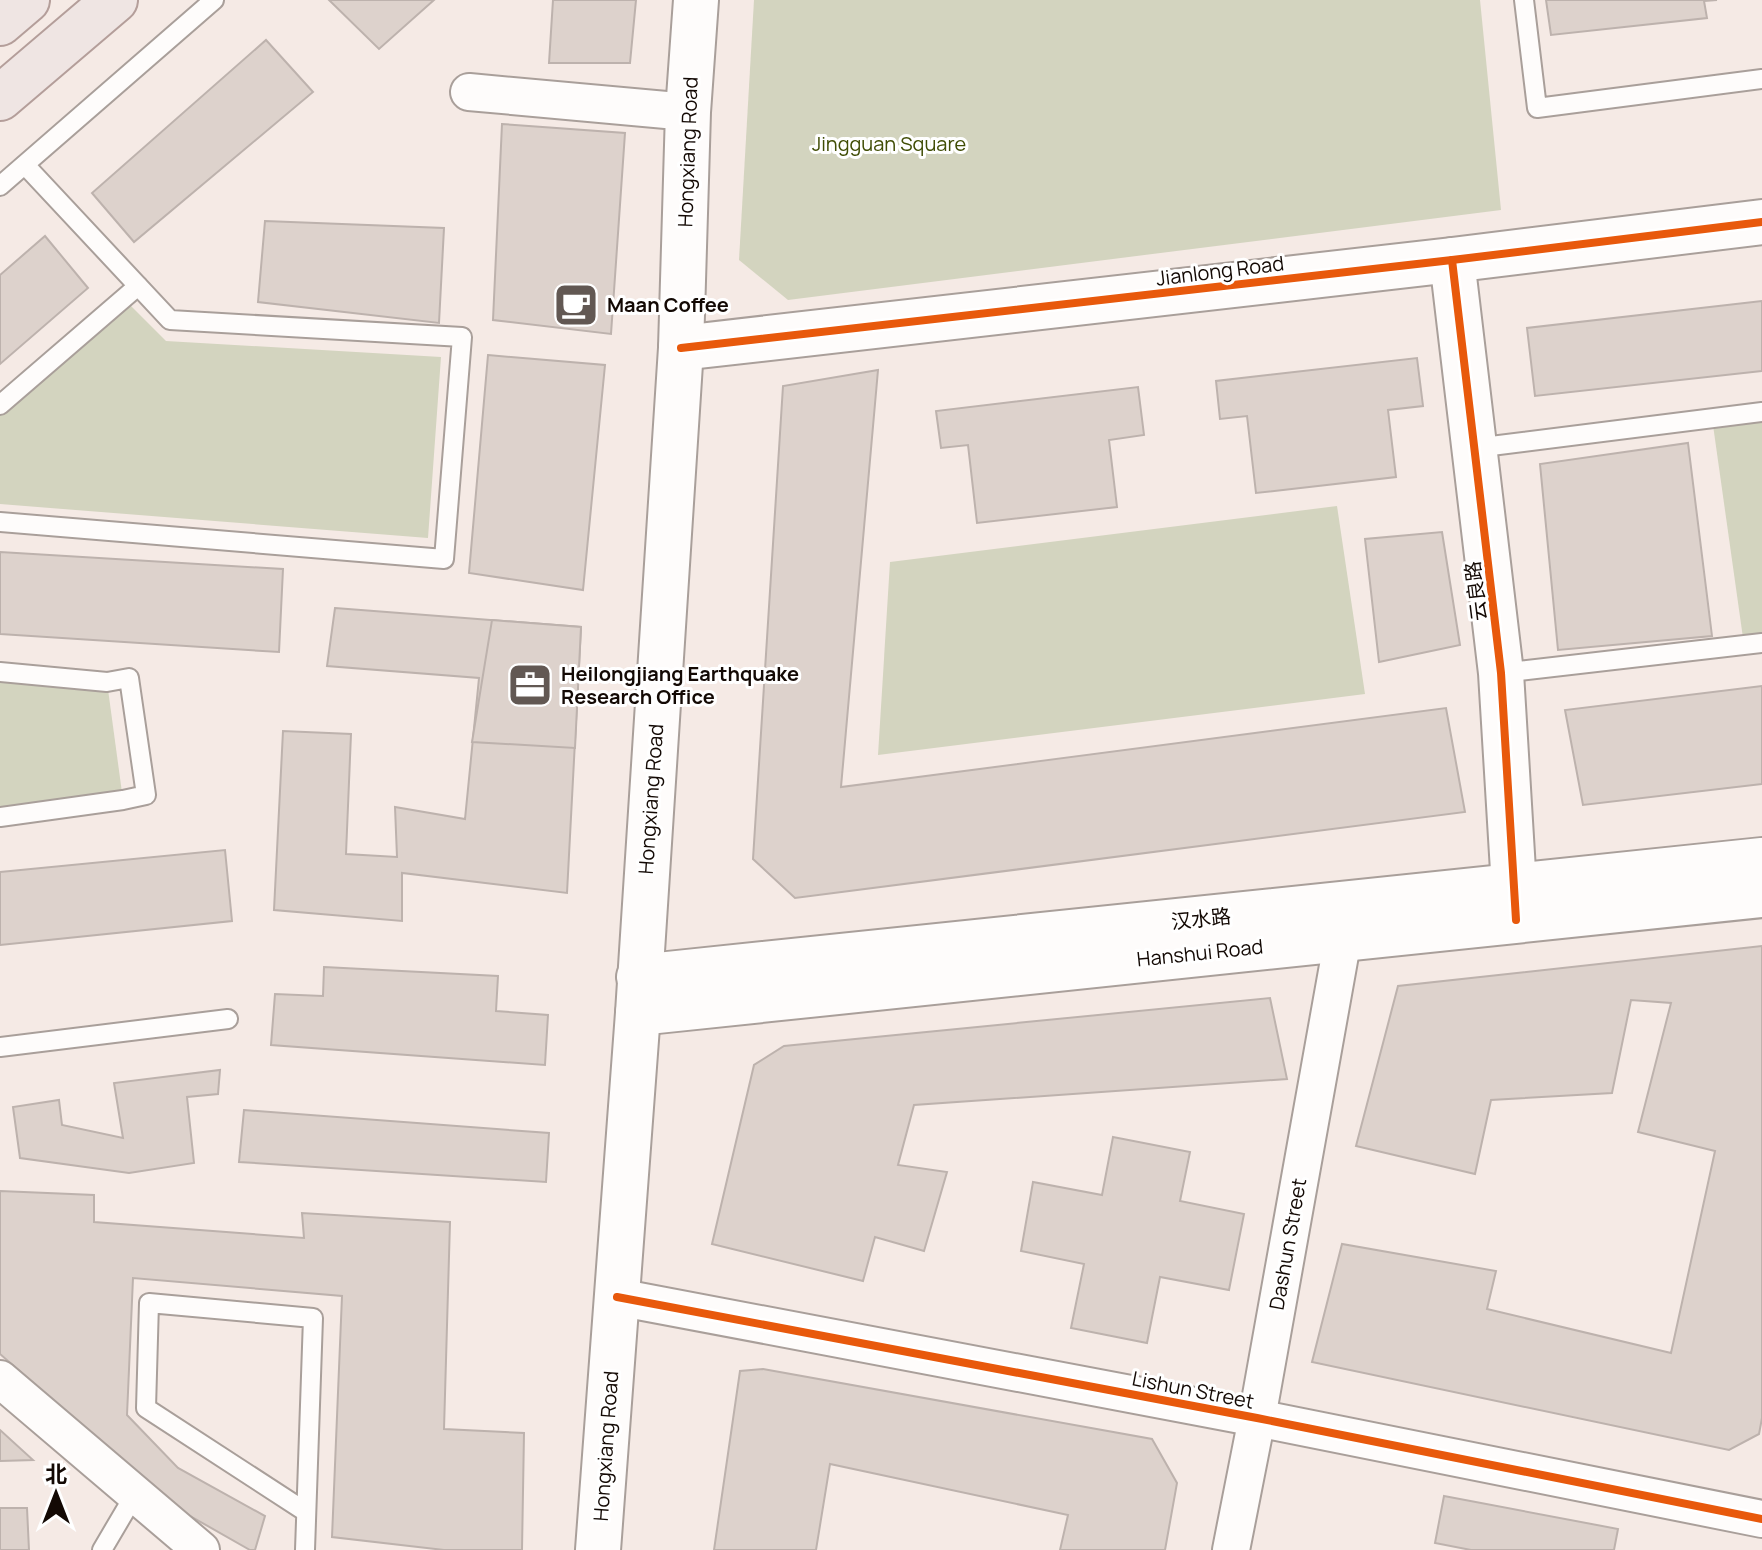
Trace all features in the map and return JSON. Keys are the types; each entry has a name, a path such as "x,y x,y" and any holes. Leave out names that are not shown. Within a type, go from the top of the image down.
{"main road":[{"path":"0,23 27,0"},
{"path":"0,98 115,0"},
{"name":"Hongxiang Road","path":"598,1550 681,348 688,112 696,0"},
{"name":"Jianlong Road","path":"681,348 1762,222"},
{"name":"云良路","path":"1452,260 1501,673 1515,903"},
{"name":"汉水路","path":"638,995 1515,903 1762,860"},
{"name":"Hanshui Road","path":"638,995 1343,938 1515,903 1762,895"}],"street":[{"path":"469,92 688,112"},
{"name":"Dashun Street","path":"1231,1550 1343,938"},
{"name":"Lishun Street","path":"617,1297 1257,1418 1762,1519"},
{"path":"0,1379 201,1550"}],"lane":[{"path":"0,186 214,0"},
{"path":"1524,0 1537,108 1762,79"},
{"path":"0,522 444,559 462,337 170,320 25,165"},
{"path":"0,405 138,286"},
{"path":"1475,448 1762,412"},
{"path":"1501,673 1762,643"},
{"path":"0,672 107,682 129,678 146,795 0,817"},
{"path":"0,1047 228,1019"},
{"path":"305,1550 313,1318 149,1303 146,1408 306,1512"},
{"path":"102,1550 135,1494"}],"green space":[{"name":"Jingguan Square","path":"754,0 1480,0 1501,210 788,300 739,260"},
{"path":"125,300 166,341 441,357 428,538 0,504 0,411"},
{"path":"1762,412 1762,643 1744,645 1712,418"},
{"path":"1337,506 1365,694 878,755 890,562"},
{"path":"0,672 107,682 123,800 0,817"}],"building":[{"path":"329,0 434,0 379,49"},
{"path":"553,0 636,0 630,63 549,63"},
{"path":"1546,0 1717,0 1704,1 1707,18 1551,35"},
{"path":"266,40 313,92 134,242 92,193"},
{"path":"502,124 625,133 611,334 493,320"},
{"path":"265,221 444,228 439,323 258,302"},
{"path":"45,236 88,288 0,364 0,275"},
{"path":"1762,301 1762,371 1535,396 1527,328"},
{"path":"488,355 605,365 583,590 469,573"},
{"path":"1417,358 1423,406 1388,410 1396,477 1256,493 1247,416 1220,419 1216,381"},
{"path":"878,370 841,787 1446,708 1465,812 795,898 753,859 783,386"},
{"path":"1138,387 1144,435 1109,440 1117,507 977,523 968,445 941,448 936,411"},
{"path":"1688,443 1712,636 1558,650 1540,464"},
{"path":"1442,532 1460,645 1379,662 1365,539"},
{"path":"0,552 283,569 279,652 0,634"},
{"path":"335,608 581,627 567,893 402,873 402,921 274,910 283,731 351,734 346,854 397,857 395,807 465,819 479,678 327,666"},
{"name":"Heilongjiang Earthquake Research Office","path":"492,620 581,627 575,748 472,742"},
{"path":"1762,686 1762,784 1583,805 1565,710"},
{"path":"225,850 232,921 0,945 0,872"},
{"path":"1762,946 1762,1418 1759,1434 1729,1450 1312,1362 1342,1244 1496,1271 1487,1309 1671,1353 1715,1151 1638,1132 1671,1003 1631,1000 1612,1093 1491,1100 1475,1174 1356,1146 1398,986"},
{"path":"324,967 498,976 496,1011 548,1015 545,1065 271,1045 275,994 323,996"},
{"path":"1270,998 1287,1079 914,1105 898,1165 947,1172 924,1251 875,1237 863,1281 712,1244 754,1065 784,1046"},
{"path":"220,1070 218,1094 187,1097 194,1163 129,1173 20,1158 13,1107 59,1100 62,1125 123,1138 114,1083"},
{"path":"244,1110 549,1133 546,1182 239,1162"},
{"path":"1113,1137 1190,1152 1180,1201 1244,1214 1229,1290 1160,1277 1147,1343 1071,1328 1084,1264 1021,1251 1033,1182 1102,1195"},
{"path":"0,1191 94,1195 94,1222 304,1238 302,1213 450,1222 444,1429 524,1433 522,1550 444,1550 332,1537 342,1296 133,1278 127,1415 178,1468 265,1516 255,1550 176,1508 0,1354"},
{"path":"763,1369 1152,1439 1177,1483 1165,1550 1060,1550 1068,1515 830,1464 816,1550 714,1550 740,1371"},
{"path":"0,1430 33,1460 0,1461"},
{"path":"1444,1496 1618,1529 1614,1550 1471,1550 1435,1543"},
{"path":"0,1508 27,1508 29,1550 0,1550"}],"cycle path":[{"path":"681,348 1762,222"},
{"path":"1452,260 1501,673 1516,920"},
{"path":"617,1297 1257,1418 1762,1519"}],"place":[{"name":"Maan Coffee","path":"576,305"},
{"name":"Heilongjiang Earthquake Research Office","path":"530,685"}]}
